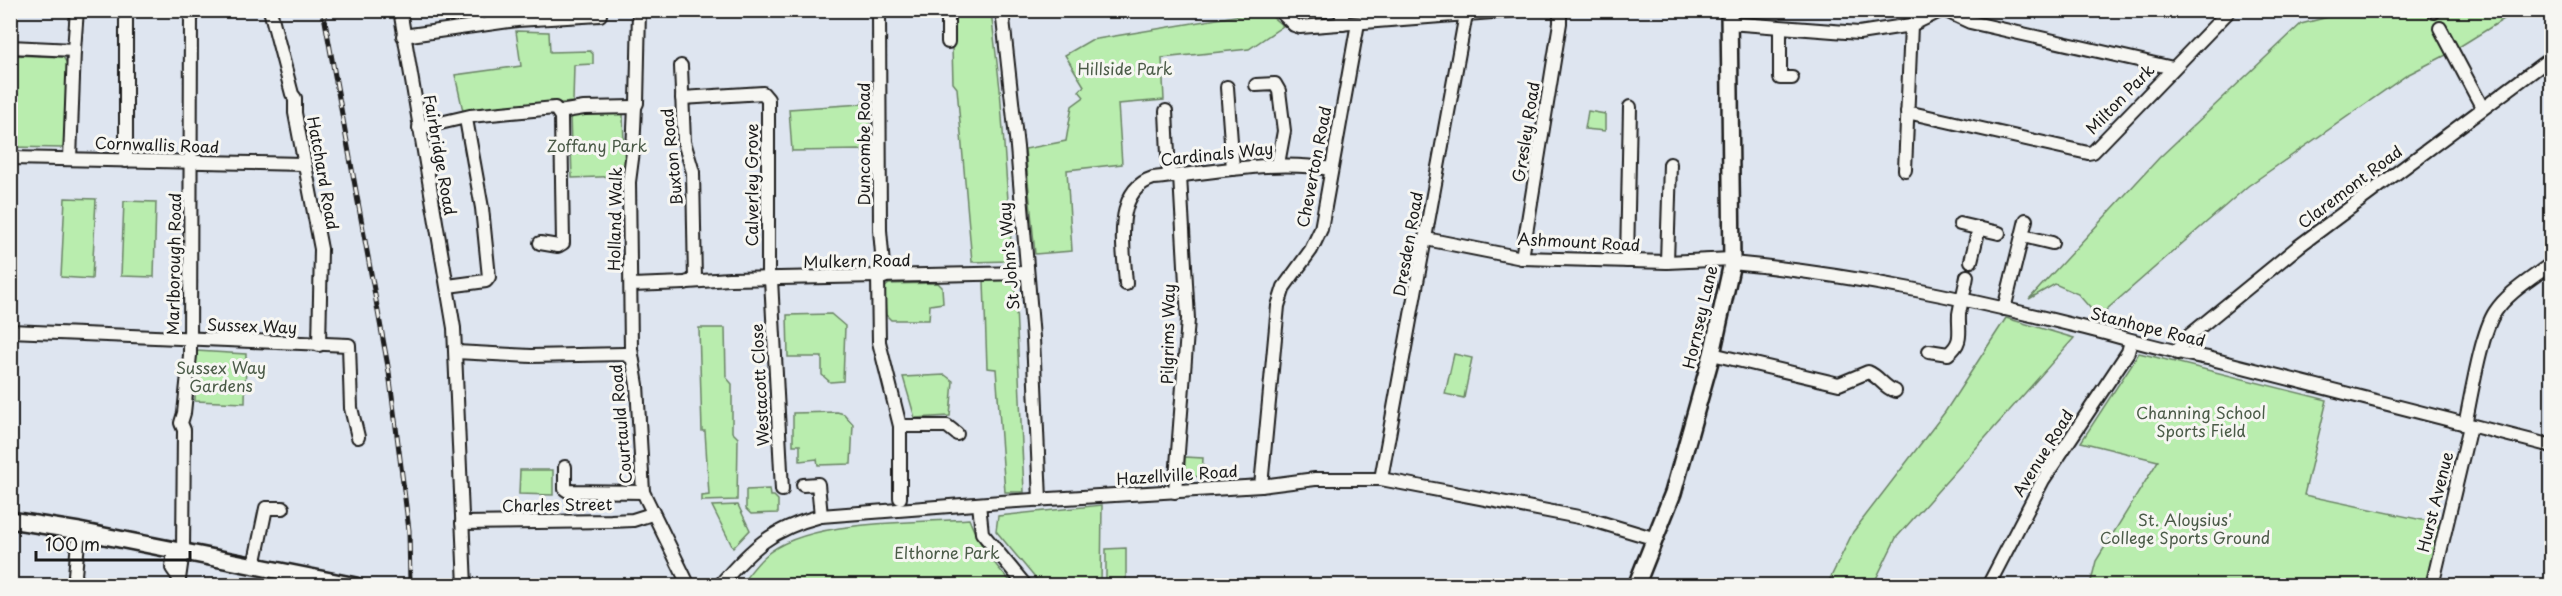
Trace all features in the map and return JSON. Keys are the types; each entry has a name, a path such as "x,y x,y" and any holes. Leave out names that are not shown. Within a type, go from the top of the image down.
{"main road":[{"name":"Hornsey Lane","path":"1636,585 1656,539 1672,493 1712,354 1732,261 1729,17"},
{"path":"10,520 79,531 356,585"}],"street":[{"path":"70,159 77,10"},
{"path":"126,10 126,161"},
{"name":"Marlborough Road","path":"179,582 182,571 178,550 184,430 181,423 188,380 190,339 191,10"},
{"name":"Hatchard Road","path":"270,10 295,98 294,113 321,249 319,345"},
{"name":"Fairbridge Road","path":"400,10 418,128 453,320 465,585"},
{"path":"475,10 477,25"},
{"name":"Holland Walk","path":"631,285 629,182 637,103 639,10"},
{"name":"Duncombe Road","path":"879,10 881,277 879,342 900,426 900,498"},
{"path":"948,10 948,42"},
{"name":"St John's Way","path":"1002,10 1017,147 1033,338 1040,500"},
{"path":"1279,10 1294,25 1300,27 1518,10"},
{"path":"1341,10 1343,24"},
{"name":"Gresley Road","path":"1522,258 1560,22 1560,10"},
{"path":"1729,17 1780,28 1859,33 1911,25 1943,10 1970,22 2173,68"},
{"name":"Milton Park","path":"1907,112 2088,153 2093,152 2230,10"},
{"name":"Dresden Road","path":"1381,479 1426,239 1459,13"},
{"path":"403,36 477,25 600,15"},
{"name":"Cheverton Road","path":"1261,486 1278,306 1284,287 1311,250 1321,229 1358,23"},
{"path":"1905,170 1911,25"},
{"path":"1780,28 1780,78 1792,78"},
{"path":"2440,28 2482,107"},
{"path":"10,47 74,50"},
{"name":"Claremont Road","path":"2176,353 2184,340 2299,246 2482,107 2552,57"},
{"name":"Buxton Road","path":"681,66 684,142 693,171 689,282"},
{"path":"1256,85 1275,84 1279,91 1284,131 1278,164"},
{"path":"1227,87 1233,169"},
{"name":"Calverley Grove","path":"682,98 763,93 768,99 770,279"},
{"path":"559,112 584,108 635,107"},
{"path":"1627,261 1630,107"},
{"path":"418,128 466,119 470,116 555,108 561,117 563,243 558,246 540,243"},
{"name":"Pilgrims Way","path":"1166,111 1188,319 1175,492"},
{"path":"448,286 486,281 489,277 482,208 466,119"},
{"name":"Cornwallis Road","path":"10,158 303,164"},
{"name":"Cardinals Way","path":"1126,284 1123,233 1128,199 1143,181 1278,164 1302,164 1331,170"},
{"path":"1667,262 1670,164"},
{"path":"2004,309 2026,220"},
{"path":"1960,224 1999,233"},
{"path":"1971,261 1979,228"},
{"path":"2023,236 2052,243"},
{"name":"Ashmount Road","path":"1426,239 1522,258 1667,262 1709,262 1715,259 1732,261"},
{"name":"Stanhope Road","path":"1732,261 1874,282 2004,309 2176,353 2208,358 2552,446"},
{"name":"Hurst Avenue","path":"2432,585 2487,329 2495,312 2506,299 2552,263"},
{"name":"Mulkern Road","path":"631,285 1027,273"},
{"path":"1929,351 1948,354 1955,348 1961,336 1959,315 1967,276"},
{"name":"Westacott Close","path":"770,279 782,490"},
{"name":"Courtauld Road","path":"631,285 632,358 638,398 644,492 652,514 689,585"},
{"name":"Sussex Way","path":"10,331 349,345 351,408 358,436"},
{"name":"Avenue Road","path":"1988,585 2043,480 2128,352 2131,341"},
{"path":"456,352 531,356 624,354 632,358"},
{"path":"1712,354 1839,384 1868,372 1879,377 1886,388 1895,391"},
{"path":"900,426 947,426 957,435"},
{"path":"564,467 565,489 568,491 644,492"},
{"name":"Hazellville Road","path":"719,585 761,542 793,524 821,516 1261,486 1315,480 1381,479 1589,519 1656,539"},
{"path":"803,485 818,484 821,516"},
{"path":"979,504 982,533 1026,585"},
{"path":"254,566 266,508 284,508"},
{"name":"Charles Street","path":"462,523 610,521 633,519 652,514"},
{"path":"74,585 79,531"}],"green space":[{"path":"951,11 991,11 1000,89 1012,256 1008,261 972,262 957,88 953,83"},
{"name":"Hillside Park","path":"1265,11 1283,26 1249,49 1162,58 1164,100 1118,104 1122,164 1067,170 1072,251 1035,254 1025,149 1066,141 1072,106 1084,97 1079,91 1084,86 1065,55 1091,40"},
{"path":"2351,11 2517,11 2446,55 2407,75 2248,186 2098,317 2078,294 2055,284 2029,299 2159,158 2301,24"},
{"path":"516,31 549,32 550,52 590,51 593,54 593,64 574,65 573,102 463,111 455,75 521,66"},
{"path":"11,55 63,57 69,66 65,145 62,148 11,147"},
{"path":"863,100 869,100 871,153 863,153 863,150 792,151 789,109 862,104"},
{"path":"1588,111 1605,114 1605,131 1585,129"},
{"name":"Zoffany Park","path":"623,113 625,176 572,178 570,115"},
{"path":"65,198 96,199 92,279 61,277"},
{"path":"124,201 156,202 154,277 121,276"},
{"path":"1010,280 1015,283 1024,492 1005,492 996,369 987,368 984,281"},
{"path":"938,283 942,287 943,303 930,305 929,320 891,320 886,315 884,288 889,284"},
{"path":"831,314 845,326 843,381 830,382 822,375 822,357 788,357 787,315"},
{"path":"2006,318 2074,338 1896,538 1873,585 1827,585 1853,532 1945,412"},
{"path":"699,328 725,328 726,377 732,384 732,432 738,438 737,500 702,501 702,496 709,495 705,431 702,431"},
{"name":"Sussex Way Gardens","path":"196,351 246,354 245,403 195,401"},
{"path":"2139,353 2327,400 2304,495 2446,525 2432,585 2090,585 2096,561 2158,461 2081,442"},
{"path":"1454,354 1472,358 1464,398 1445,394"},
{"path":"945,375 953,381 950,416 915,418 903,377"},
{"path":"837,412 844,414 853,424 851,464 818,465 817,459 800,461 800,445 793,445 793,413"},
{"path":"1185,457 1203,458 1202,476 1184,478"},
{"path":"520,470 553,470 553,495 519,494"},
{"path":"769,489 770,496 778,500 778,513 751,514 746,509 746,490"},
{"path":"738,505 750,530 733,548 712,506"},
{"path":"1102,505 1101,585 1041,585 996,531 998,516"},
{"name":"Elthorne Park","path":"969,519 988,555 1014,585 740,585 764,557 782,545 805,536 861,525"},
{"path":"1126,548 1126,581 1106,582 1106,549"}],"railway":[{"path":"323,10 389,372 409,530 410,586"}],"park label":[{"name":"Channing School Sports Field","path":"2201,422"},
{"name":"St. Aloysius' College Sports Ground","path":"2185,529"}]}
